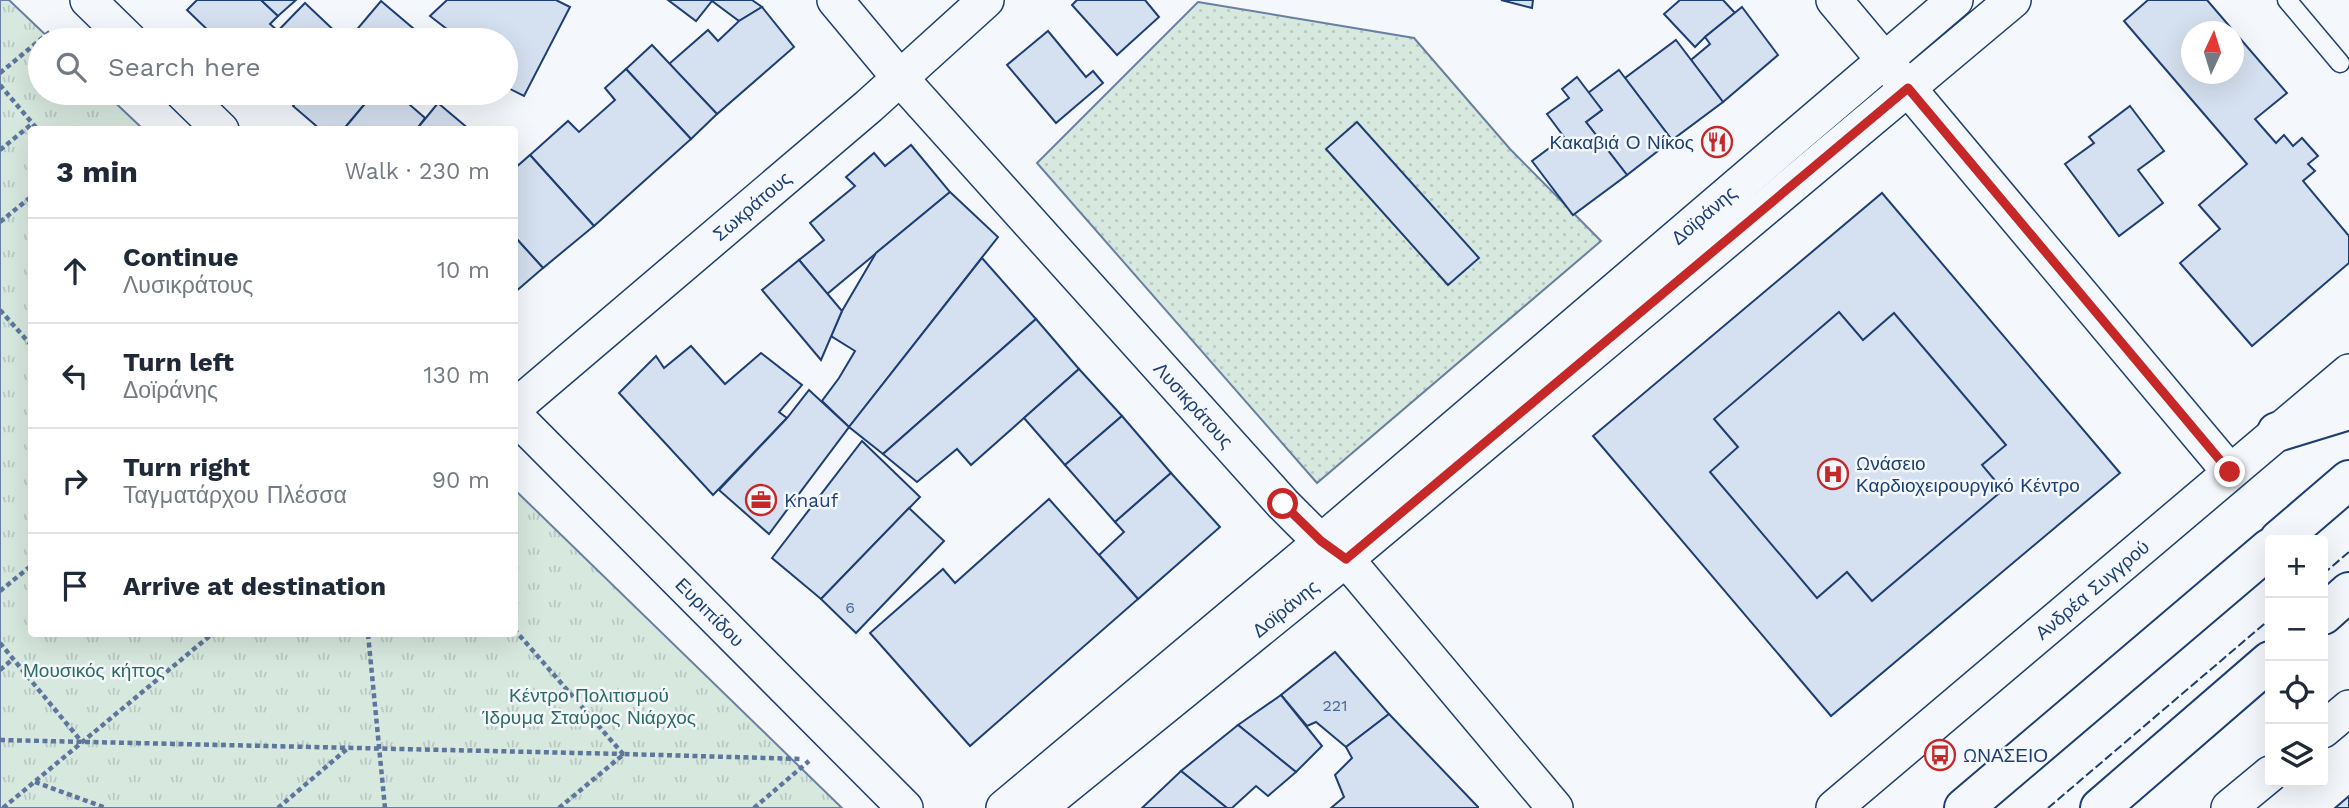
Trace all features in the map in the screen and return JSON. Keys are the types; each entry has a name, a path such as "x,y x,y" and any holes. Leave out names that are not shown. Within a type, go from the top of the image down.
{"highway":[{"path":"2277,432 2349,410"},
{"path":"2285,535 2349,480"},
{"path":"1965,808 2265,552"},
{"path":"2328,611 2349,593"},
{"path":"2100,808 2265,665"}],"street":[{"name":"Λυσικράτους","path":"835,0 900,78 1283,504 1333,550 1555,808"},
{"name":"Σωκράτους","path":"518,405 900,78 986,0"},
{"path":"1834,0 2230,472"},
{"name":"Δοϊράνης","path":"1039,808 1955,0"},
{"name":"Δοϊράνης","path":"1004,808 1333,550 1908,88 2013,0"},
{"path":"95,2 118,28"},
{"path":"195,105 217,126"},
{"name":"Ανδρέα Συγγρού","path":"1835,808 2349,372"},
{"name":"Ευριπίδου","path":"518,419 905,808"},
{"path":"2328,726 2349,708"},
{"path":"2230,808 2265,778"}],"lane":[{"path":"2287,0 2340,63"}],"path":[{"path":"0,73 28,50"},
{"path":"0,85 35,126"},
{"path":"29,126 33,123"},
{"path":"0,150 28,127"},
{"path":"0,222 28,199"},
{"path":"0,310 28,342"},
{"path":"0,591 28,568"},
{"path":"518,634 624,754"},
{"path":"3,808 208,637"},
{"path":"368,637 385,808"},
{"path":"0,643 82,742"},
{"path":"0,670 13,659"},
{"path":"0,740 810,760 754,808"},
{"path":"278,808 348,748"},
{"path":"559,808 624,754"},
{"path":"34,782 106,808"}],"green space":[{"name":"Κέντρο Πολιτισμού Ίδρυμα Σταύρος Νιάρχος","path":"0,0 9,0 38,28 28,28 28,105 118,105 140,126 28,126 28,637 518,637 518,493 842,808 0,808"},
{"path":"1198,2 1414,38 1510,149 1601,241 1317,483 1037,163"}],"building":[{"path":"197,0 261,0 278,16 270,24 275,28 206,28 187,10"},
{"path":"261,0 296,0 278,16"},
{"path":"447,0 556,0 570,7 524,96 518,93 518,28 445,28 430,16"},
{"path":"668,0 752,0 762,7 739,21 712,1 696,21"},
{"path":"1077,0 1145,0 1159,17 1117,55 1072,5"},
{"path":"1501,0 1533,0 1532,8"},
{"path":"1680,0 1723,0 1735,13 1695,47 1664,14"},
{"path":"2148,0 2207,0 2225,21 2181,21 2181,84 2244,84 2244,43 2287,93 2255,119 2276,143 2284,135 2293,146 2302,138 2318,156 2308,164 2315,171 2303,181 2349,236 2349,263 2252,346 2180,263 2220,229 2199,205 2247,164 2124,21"},
{"path":"381,1 413,28 358,28"},
{"path":"305,3 331,28 281,28"},
{"path":"762,7 794,47 717,114 669,64 708,30 718,41 739,21"},
{"path":"1742,7 1778,55 1723,102 1691,60 1710,44 1705,37"},
{"path":"1048,31 1086,77 1093,71 1103,83 1056,123 1007,65"},
{"path":"1676,40 1723,102 1672,140 1625,78"},
{"path":"652,45 717,114 691,139 626,69"},
{"path":"626,69 691,139 594,226 530,155 568,121 579,132 615,100 605,88"},
{"path":"1619,70 1672,140 1627,175 1586,122 1602,110 1588,93"},
{"path":"1577,77 1602,110 1586,122 1627,175 1573,215 1532,161 1564,137 1547,114 1569,98 1562,89"},
{"path":"364,105 346,126 316,126 293,106"},
{"path":"364,105 410,105 425,118 419,126 346,126"},
{"path":"436,105 440,105 465,126 419,126"},
{"path":"2130,106 2164,151 2138,170 2163,203 2119,236 2065,164 2094,143 2089,137"},
{"path":"1357,122 1479,258 1448,285 1326,149"},
{"path":"911,145 950,192 827,294 799,260 824,240 810,223 855,186 846,177 874,153 885,166"},
{"path":"530,155 594,226 543,268 518,240 518,166"},
{"path":"950,192 998,237 849,427 822,401 855,351 831,336 842,311 876,253"},
{"path":"1882,193 2120,473 1831,716 1593,436"},
{"path":"518,240 543,268 518,290"},
{"path":"982,258 1036,319 883,454 849,427"},
{"path":"799,260 842,311 821,360 762,290"},
{"path":"1839,312 1863,340 1894,313 2006,445 1982,465 2003,490 1872,601 1847,572 1817,598 1710,472 1738,447 1714,419"},
{"path":"1036,319 1079,369 971,465 957,449 917,482 883,454"},
{"path":"691,346 725,384 761,353 802,385 779,412 787,418 713,495 619,393 656,356 664,368"},
{"path":"1079,369 1122,416 1065,465 1024,418"},
{"path":"809,390 849,427 769,534 719,490 787,418"},
{"path":"1122,416 1171,473 1115,522 1065,465"},
{"path":"862,441 920,497 821,599 772,558"},
{"path":"1171,473 1220,527 1138,599 1099,555 1124,532 1115,522"},
{"path":"1049,499 1138,599 970,746 870,633 943,569 955,583"},
{"path":"909,508 944,541 856,633 821,599"},
{"path":"1335,652 1389,714 1346,747 1316,722 1307,726 1281,695"},
{"path":"1281,695 1322,746 1296,772 1238,725"},
{"path":"1389,714 1478,808 1331,808 1344,797 1335,775 1352,758 1346,747"},
{"path":"1238,725 1296,772 1268,796 1256,786 1232,808 1227,808 1181,771"},
{"path":"1181,771 1227,808 1142,808"},
{"path":"2349,796 2349,808 2335,808"}],"fence":[{"path":"2328,570 2349,552"},
{"path":"2048,808 2265,623"}],"place":[{"name":"Κακαβιά Ο Νίκος","path":"1717,142"},
{"name":"Ωνάσειο Καρδιοχειρουργικό Κέντρο","path":"1833,474"},
{"name":"Knauf","path":"761,500"},
{"name":"ΩΝΑΣΕΙΟ","path":"1940,755"}],"route":[{"path":"1283,504 1321,541 1346,559 1908,88 2230,472"}],"park label":[{"name":"Μουσικός κήπος","path":"94,670"}]}
